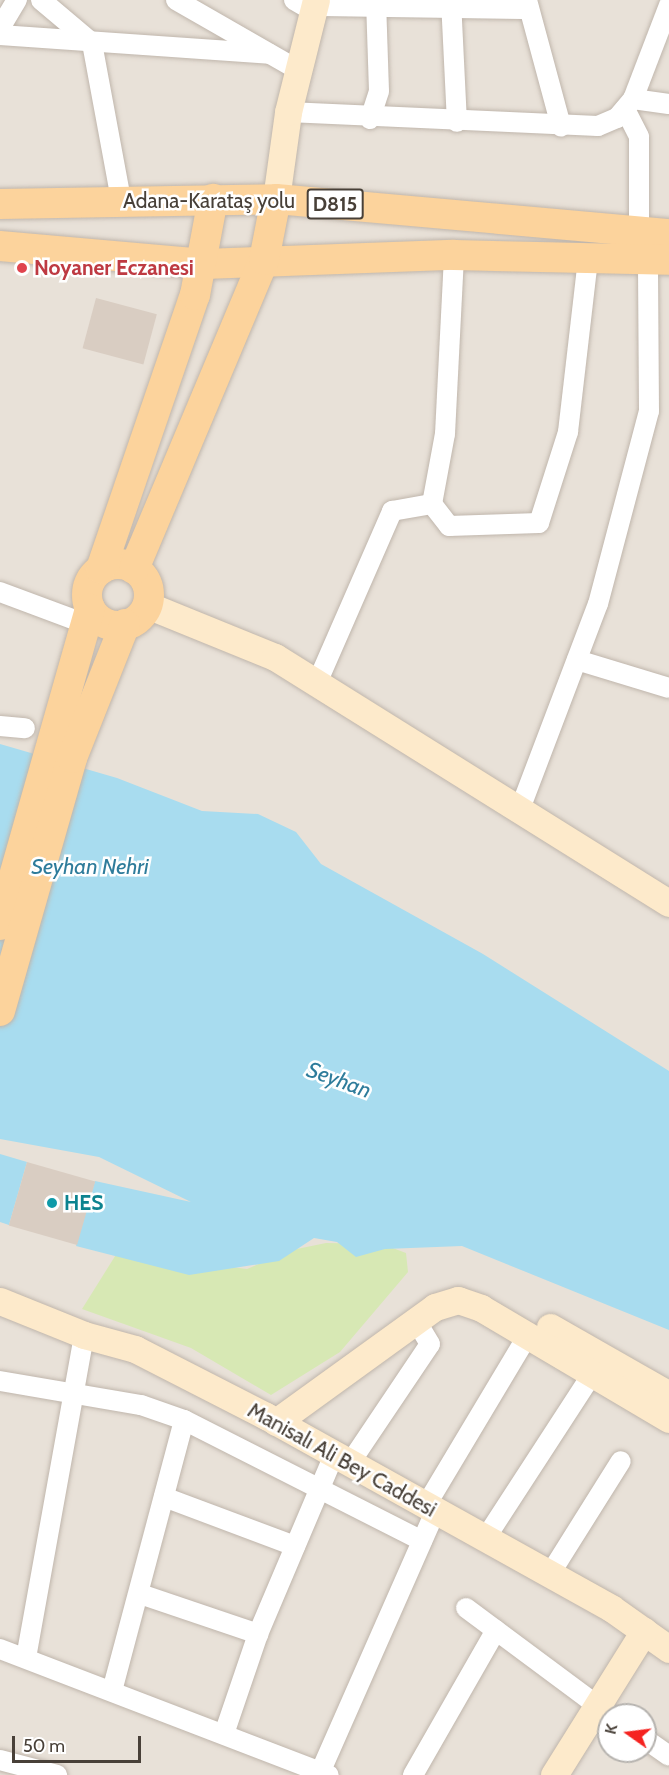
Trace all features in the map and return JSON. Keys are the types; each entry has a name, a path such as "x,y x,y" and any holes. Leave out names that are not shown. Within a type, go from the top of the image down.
{"main road":[{"path":"134,568 264,260 276,199 288,112 309,4"},
{"path":"0,1011 61,755 88,616 87,591 101,568 204,264 213,199"},
{"name":"Adana-Karataş yolu","path":"0,204 121,200 276,199 652,250"},
{"name":"Adana-Karataş yolu","path":"0,246 204,264 264,260 454,255 588,258 652,250 669,234"},
{"path":"0,925 61,755 136,615 147,584 134,568 118,564 101,568"},
{"path":"88,616 105,623 136,615 275,657 669,903"},
{"path":"416,1321 438,1289 463,1286 669,1395"},
{"path":"276,1422 416,1321 458,1300 528,1335 669,1419"},
{"name":"Manisalı Ali Bey Caddesi","path":"0,1301 84,1335 135,1349 276,1422 550,1574 669,1648"},
{"path":"608,1703 644,1631"},
{"path":"554,1775 597,1720"}],"street":[{"path":"0,28 17,0"},
{"path":"41,0 92,43 121,200"},
{"path":"176,0 298,70"},
{"path":"370,119 379,91 376,3"},
{"path":"309,4 528,4 561,126"},
{"path":"452,4 457,122"},
{"path":"288,112 370,119 598,126 629,104 669,4"},
{"path":"0,35 269,54"},
{"path":"629,104 669,104"},
{"path":"520,809 598,604 649,411 652,250 639,137 629,104"},
{"path":"454,255 446,434 432,504 449,526 539,523 568,432 588,258"},
{"path":"317,683 392,511 432,504"},
{"path":"0,592 88,616"},
{"path":"577,660 669,688"},
{"path":"0,726 25,728"},
{"path":"224,1734 258,1634 317,1490 430,1344 416,1321"},
{"path":"26,1658 84,1335"},
{"path":"0,1649 323,1774 422,1541 430,1509 528,1335"},
{"path":"485,1539 593,1373"},
{"path":"0,1382 73,1391 184,1420 317,1490 422,1541"},
{"path":"112,1691 140,1594 184,1420"},
{"path":"550,1574 621,1461"},
{"path":"164,1497 296,1546"},
{"path":"140,1594 258,1634"},
{"path":"466,1608 597,1706"},
{"path":"413,1775 496,1630"},
{"path":"0,1760 57,1775"}],"shaded area":[{"path":"0,0 669,0 669,1775 0,1775"}],"green space":[{"path":"326,1243 382,1244 406,1253 408,1272 340,1352 271,1395 191,1348 82,1309 117,1253 247,1269 292,1250"}],"water":[{"path":"0,744 117,778 202,811 258,814 296,832 321,864 483,954 669,1071 669,1330 462,1246 385,1249 356,1257 337,1242 314,1238 279,1261 189,1275 76,1246 95,1181 191,1202 99,1157 0,1139"},
{"path":"0,1154 27,1162 9,1225 0,1222"}],"building":[{"path":"96,298 157,314 143,365 83,348"},
{"name":"HES","path":"27,1162 95,1182 77,1245 9,1225"}],"place":[{"name":"Noyaner Eczanesi","path":"22,268"},
{"name":"HES","path":"52,1203"}],"water label":[{"name":"Seyhan Nehri","path":"90,867"},
{"name":"Seyhan","path":"339,1080"}]}
